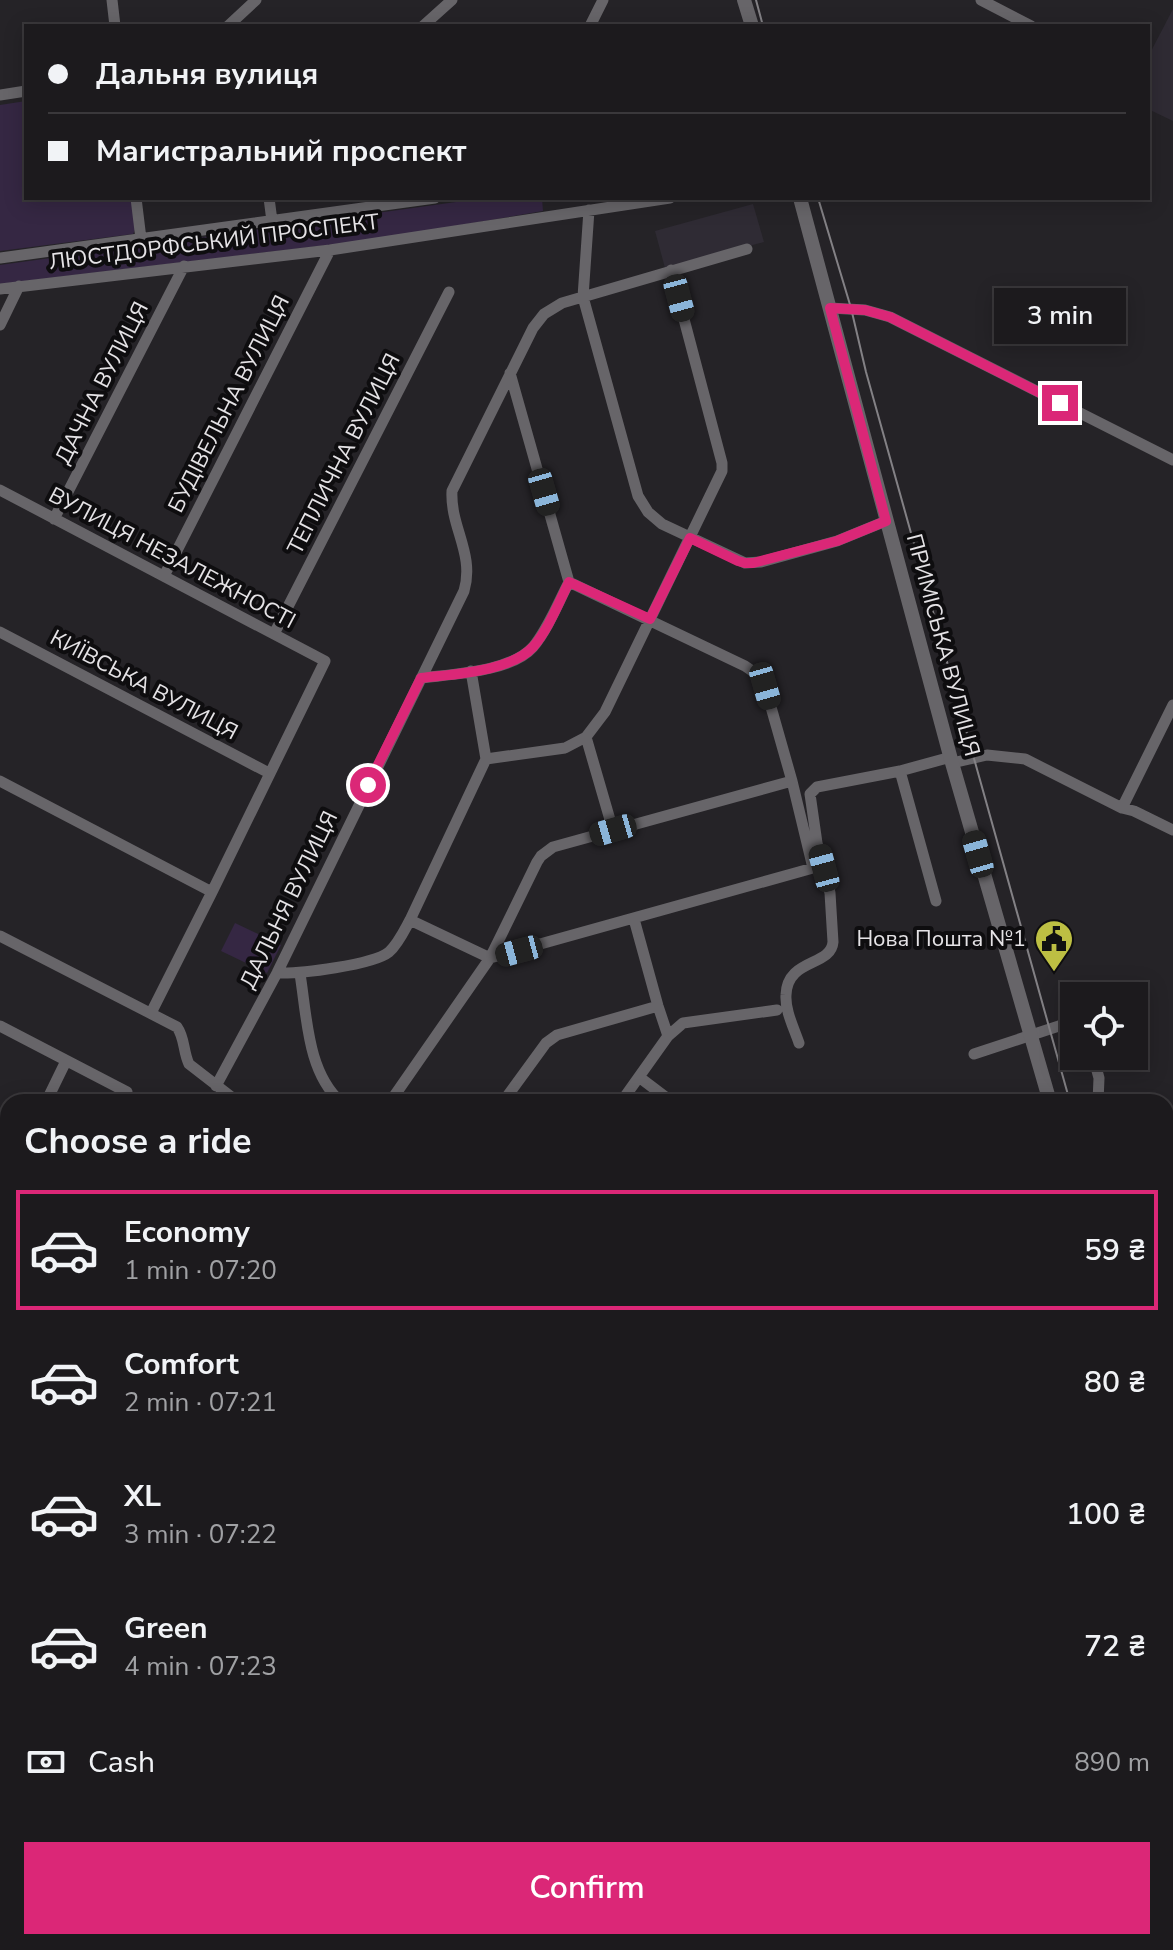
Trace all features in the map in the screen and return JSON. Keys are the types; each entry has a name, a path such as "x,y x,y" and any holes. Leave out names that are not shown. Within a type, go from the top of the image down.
{"street":[{"path":"112,0 115,24"},
{"path":"230,24 256,0"},
{"path":"425,24 452,0"},
{"path":"591,24 603,0"},
{"path":"744,0 751,24"},
{"path":"981,0 1027,24"},
{"path":"0,95 24,91"},
{"path":"136,200 141,239"},
{"path":"269,200 272,221"},
{"name":"ЛЮСТДОРФСЬКИЙ ПРОСПЕКТ","path":"0,289 330,250 646,200"},
{"name":"ПРИМІСЬКА ВУЛИЦЯ","path":"801,200 951,760 1048,1094"},
{"path":"0,258 394,201"},
{"path":"589,210 583,297 638,496 648,512 690,538 745,563 837,541 886,521"},
{"name":"ДАЛЬНЯ ВУЛИЦЯ","path":"216,1086 277,973 464,591 468,579 467,560 451,502 452,491 533,328 544,314 562,303 747,249"},
{"name":"БУДІВЕЛЬНА ВУЛИЦЯ","path":"164,576 330,250"},
{"name":"ДАЧНА ВУЛИЦЯ","path":"54,519 184,266"},
{"path":"486,759 565,748 586,737 605,712 720,478 722,463 671,270"},
{"path":"0,325 19,286"},
{"name":"ТЕПЛИЧНА ВУЛИЦЯ","path":"274,634 449,292"},
{"path":"830,308 865,310 890,317 1173,460"},
{"path":"421,678 471,671 522,656 538,640 569,582 510,373"},
{"name":"ВУЛИЦЯ НЕЗАЛЕЖНОСТІ","path":"0,490 325,661 269,773"},
{"path":"410,920 490,958 813,868 765,686 758,675 650,619 569,582"},
{"name":"КИЇВСЬКА ВУЛИЦЯ","path":"0,632 269,773"},
{"path":"277,973 300,974 380,958 393,947 410,920 486,759 471,671"},
{"path":"1122,808 1173,705"},
{"path":"586,737 613,830"},
{"path":"799,1043 786,1005 788,982 797,969 833,948 830,893 817,843 810,794 817,787 987,755 1025,759 1173,830"},
{"path":"900,771 936,901"},
{"path":"151,1013 269,773"},
{"path":"0,781 212,892"},
{"path":"396,1094 490,958 541,856 553,847 792,781"},
{"path":"634,919 668,1036"},
{"path":"0,936 177,1027 189,1064 227,1094"},
{"path":"300,974 316,1064 321,1079 333,1094"},
{"path":"509,1094 546,1043 557,1035 658,1006"},
{"path":"627,1094 668,1036 683,1023 777,1010"},
{"path":"974,1054 1060,1025"},
{"path":"0,1026 127,1092"},
{"path":"50,1094 66,1061"},
{"path":"1097,1070 1098,1094"},
{"path":"639,1077 661,1094"}],"shaded area":[{"path":"1173,9 1173,121 1150,110 1150,53"},
{"path":"24,101 24,200 133,200 137,226 133,234 0,251 0,105"},
{"path":"471,200 542,200 543,211 379,239 0,284 0,265"},
{"path":"753,204 764,242 665,268 655,231"},
{"path":"235,923 281,945 267,973 221,951"}],"tram line":[{"path":"756,0 762,24"},
{"path":"819,200 1068,1094"}],"place":[{"name":"Нова Пошта №1","path":"1054,973"}],"route":[{"path":"368,785 421,678 497,666 522,656 538,640 569,582 650,619 690,538 738,561 753,563 837,541 886,521 830,308 865,310 890,317 1060,403"}]}
